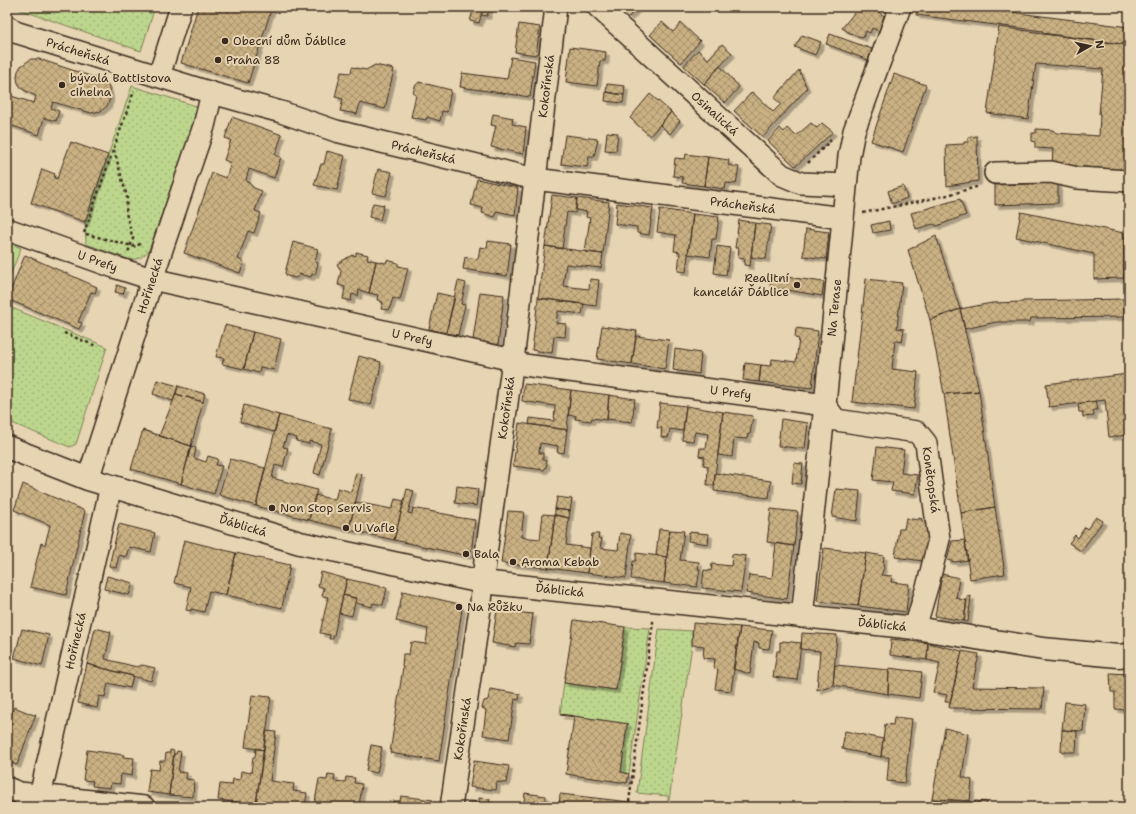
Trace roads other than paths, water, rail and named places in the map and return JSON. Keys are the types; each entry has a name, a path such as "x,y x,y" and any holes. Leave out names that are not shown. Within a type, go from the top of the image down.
{"main road":[{"name":"Ďáblická","path":"7,447 88,479 300,544 482,582 915,628 1043,650 1118,656 1129,655"}],"street":[{"path":"159,76 181,7"},
{"name":"Kokořínská","path":"450,807 481,602 482,582 513,360 556,7"},
{"name":"Osinalická","path":"598,7 782,175 801,183 846,185"},
{"name":"Na Terase","path":"802,617 825,405 846,185 854,131 900,7"},
{"name":"Prácheňská","path":"11,29 336,131 535,179 843,218"},
{"name":"Hořínecká","path":"88,479 152,279 204,126 212,93"},
{"path":"995,173 1051,172 1077,178 1129,181"},
{"name":"U Prefy","path":"7,229 122,270 152,279 513,360 524,365 825,405"},
{"name":"Konětopská","path":"825,405 836,420 917,432 926,443 939,539 915,628"},
{"name":"Hořínecká","path":"40,796 111,486"},
{"path":"7,788 20,793 40,796 144,807"}],"place":[{"name":"Obecní dům Ďáblice","path":"225,41"},
{"name":"Praha 88","path":"218,60"},
{"name":"bývalá Battistova cihelna","path":"62,85"},
{"name":"Realitní kancelář Ďáblice","path":"797,285"},
{"name":"Non Stop Servis","path":"272,508"},
{"name":"U Vafle","path":"346,528"},
{"name":"Bala","path":"466,554"},
{"name":"Aroma Kebab","path":"513,562"},
{"name":"Na Růžku","path":"459,607"}]}
